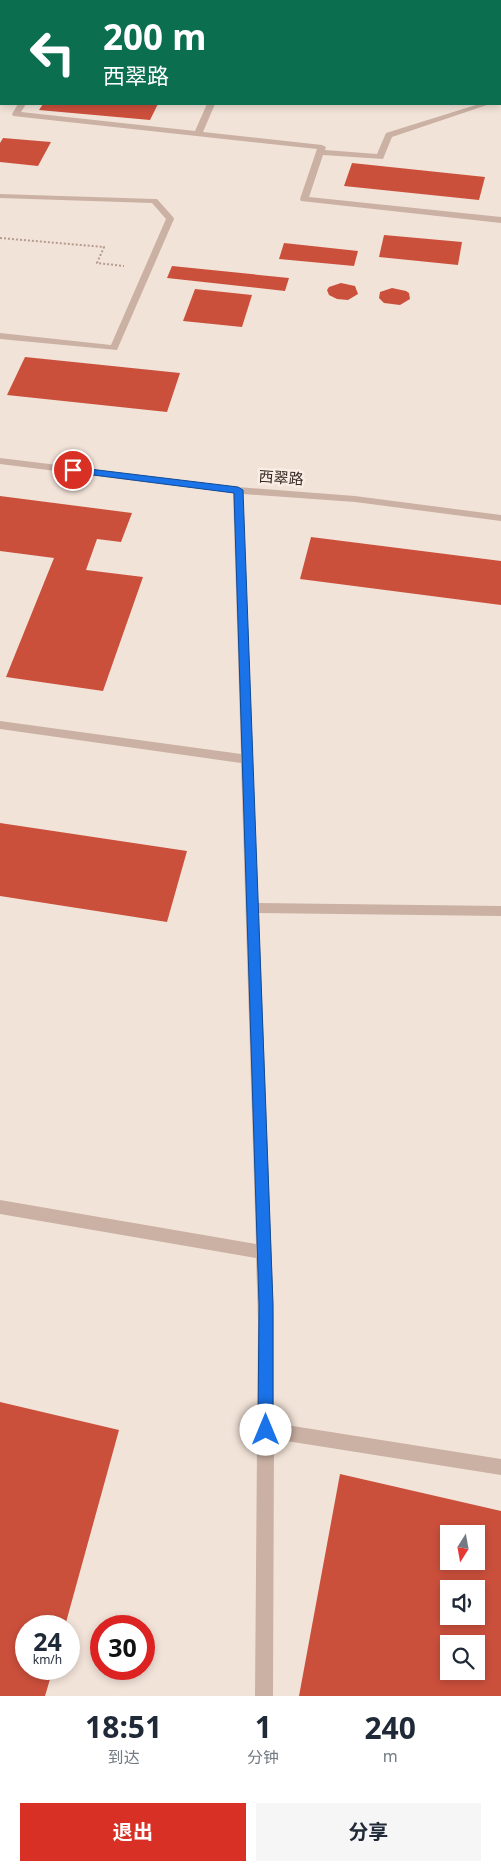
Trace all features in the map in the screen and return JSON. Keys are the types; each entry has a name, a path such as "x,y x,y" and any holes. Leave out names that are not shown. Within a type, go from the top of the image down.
{"street":[{"path":"21,105 16,114 322,147 304,199 501,220"},
{"path":"198,133 211,105"},
{"path":"320,152 380,157 389,135 483,105"},
{"path":"0,196 154,201 170,219 114,348 0,336"},
{"name":"西翠路","path":"0,461 238,490 355,499 501,518"},
{"path":"238,490 266,1321 264,1696"},
{"path":"0,725 246,759"},
{"path":"252,908 501,912"},
{"path":"0,1208 264,1252"},
{"path":"266,1430 501,1467"}],"path":[{"path":"0,238 104,248 97,263 148,269"}],"building":[{"path":"42,105 158,105 150,120 39,110"},
{"path":"3,138 51,142 38,166 0,162 0,143"},
{"path":"352,163 485,177 479,200 344,186"},
{"path":"384,235 462,242 458,265 379,257"},
{"path":"284,243 358,251 354,266 279,259"},
{"path":"172,266 289,278 285,291 167,278"},
{"path":"341,283 355,286 358,294 348,300 337,299 329,295 327,290 329,287"},
{"path":"392,288 406,291 409,293 410,299 400,305 384,303 379,298 380,292"},
{"path":"195,289 252,295 242,327 183,321"},
{"path":"25,357 180,373 167,412 7,395"},
{"path":"0,496 132,513 121,542 97,539 86,570 143,577 103,691 6,677 54,558 0,551"},
{"path":"311,537 501,561 501,605 300,579"},
{"path":"0,823 187,851 167,922 0,896"},
{"path":"0,1402 119,1430 68,1615 15,1615 15,1680 50,1680 45,1696 0,1696"},
{"path":"340,1474 501,1511 501,1696 299,1696"}],"route":[{"path":"73,470 238,490 266,1304 266,1430"}]}
